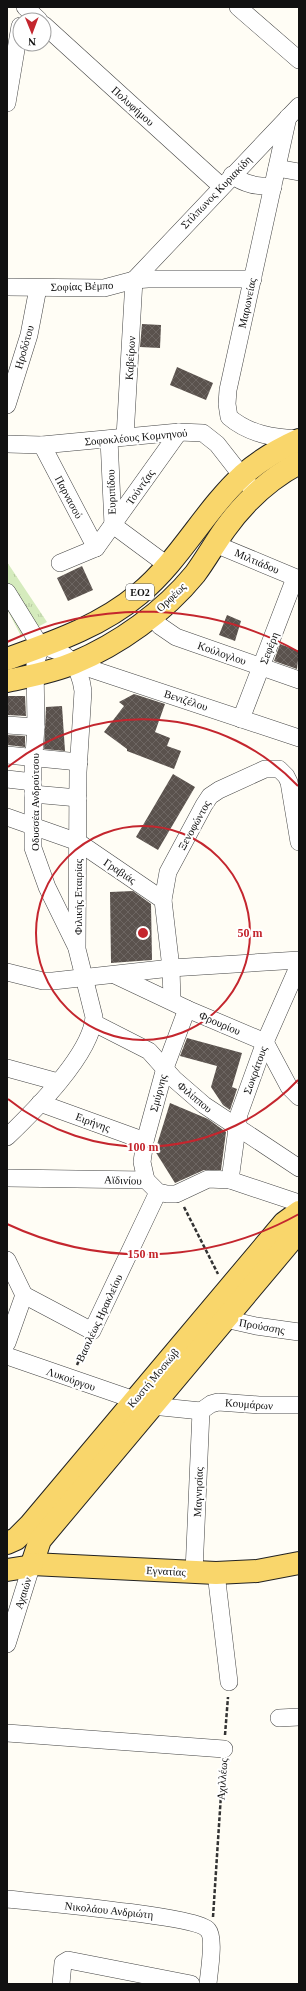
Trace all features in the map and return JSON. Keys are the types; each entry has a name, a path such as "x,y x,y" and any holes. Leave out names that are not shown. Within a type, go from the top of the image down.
{"main road":[{"name":"ΕΟ2","path":"7,659 76,633 122,607 140,593 167,565 242,476 269,455 299,440"},
{"name":"Ορφέως","path":"7,681 35,675 73,663 113,642 151,616 182,588 204,562 215,544 248,500 264,486 299,463"},
{"name":"Κωστή Μοσκώβ","path":"32,1564 40,1540 227,1290 284,1223 299,1212"},
{"name":"Κωστή Μοσκώβ","path":"7,1543 16,1539 30,1525 143,1403 225,1319 299,1231"},
{"path":"7,1549 26,1556 32,1564"},
{"name":"Εγνατίας","path":"7,1570 26,1568 32,1564 216,1573 255,1571 299,1563"}],"street":[{"path":"238,7 299,60"},
{"name":"Πολυφήμου","path":"52,32 227,181 273,187"},
{"path":"7,103 16,52"},
{"name":"Στίλπωνος Κυριακίδη","path":"134,280 294,111"},
{"name":"Μαρωνείας","path":"229,417 227,404 228,390 277,168 294,111"},
{"path":"277,168 299,172"},
{"name":"Σοφίας Βέμπο","path":"7,287 104,288 134,280 252,279"},
{"name":"Καβείρων","path":"117,438 134,280"},
{"name":"Ηροδότου","path":"7,404 29,335 38,288"},
{"path":"248,500 251,491 242,476 211,438 229,417 246,429 258,433 284,439 299,440"},
{"name":"Σοφοκλέους Κομνηνού","path":"7,444 42,445 179,432 203,433 211,438"},
{"name":"Τούντζας","path":"60,564 96,548 179,432"},
{"name":"Ευριπίδου","path":"117,438 113,526 167,565"},
{"name":"Παρνασού","path":"42,445 96,548"},
{"name":"Μιλτιάδου","path":"215,544 297,579"},
{"name":"Σεφέρη","path":"242,719 297,579"},
{"path":"7,592 41,647"},
{"name":"Κούλογλου","path":"151,616 160,626 176,637 299,680"},
{"name":"Φιλικής Εταιρίας","path":"41,647 59,651 73,663 79,672 83,691 78,798 77,950 94,1013 94,1023"},
{"name":"Οδυσσέα Ανδρούτσου","path":"41,647 37,655 35,675 36,727 33,788 33,848 38,865 77,950"},
{"name":"Βενιζέλου","path":"73,663 299,738"},
{"path":"7,725 36,727"},
{"path":"7,755 34,759 79,762"},
{"name":"Ξενοφώντος","path":"163,900 168,872 207,800 219,790 265,769 274,768 283,772 294,782"},
{"path":"7,779 33,788 78,798"},
{"path":"294,782 299,842"},
{"name":"Γραβιάς","path":"7,817 78,842 163,900"},
{"path":"163,900 171,968 172,1001"},
{"path":"7,972 43,981 171,968 299,960"},
{"name":"Σωκράτους","path":"230,1180 236,1127 265,1042 299,965"},
{"name":"Φρουρίου","path":"115,974 187,1009 265,1042"},
{"name":"Σμύρνης","path":"146,1180 142,1162 145,1141 165,1068 187,1009"},
{"path":"7,1137 40,1103 72,1065 85,1045 94,1023"},
{"name":"Φιλίππου","path":"94,1023 150,1051 181,1086 204,1105 299,1168"},
{"path":"265,1042 289,1087 299,1097"},
{"path":"7,1068 58,1082"},
{"name":"Ειρήνης","path":"40,1103 145,1141"},
{"name":"Αϊδινίου","path":"7,1178 146,1180 158,1192"},
{"path":"158,1192 176,1194 205,1180 230,1180 299,1203"},
{"name":"Βασιλέως Ηρακλείου","path":"92,1330 158,1192"},
{"path":"7,1260 24,1295 92,1330"},
{"path":"7,1343 24,1295"},
{"name":"Προύσσης","path":"225,1319 256,1326 299,1332"},
{"name":"Λυκούργου","path":"7,1356 71,1380 143,1403 201,1411"},
{"name":"Κουμάρων","path":"201,1411 211,1404 218,1402 259,1405 299,1405"},
{"name":"Μαγνησίας","path":"194,1572 201,1411"},
{"name":"Αχαιών","path":"7,1644 32,1564"},
{"path":"216,1573 229,1682"},
{"path":"278,1718 299,1717"},
{"path":"7,1733 224,1749"},
{"name":"Νικολάου Ανδριώτη","path":"7,1899 161,1916 201,1925 208,1930"},
{"path":"208,1930 212,1940 208,1984"},
{"path":"62,1984 63,1963 67,1960 191,1984"}],"path":[{"path":"176,1194 186,1210 227,1290"},
{"name":"Βασιλέως Ηρακλείου","path":"71,1380 92,1330"},
{"name":"Αχιλλέως","path":"208,1930 213,1920 229,1682"}],"green space":[{"path":"7,562 47,622 21,636 7,609"}],"building":[{"path":"142,324 161,325 160,348 140,347"},
{"path":"177,367 213,383 206,400 170,385"},
{"path":"82,566 93,590 68,601 57,578"},
{"path":"227,615 241,621 235,641 219,635"},
{"path":"280,644 299,651 297,669 274,661"},
{"path":"134,694 165,704 155,732 170,738 167,746 181,751 174,769 127,751 127,749 104,732 124,706 119,702"},
{"path":"7,696 25,696 26,716 7,715"},
{"path":"62,706 65,751 44,749 46,707"},
{"path":"7,735 25,736 25,747 7,745"},
{"path":"173,774 195,787 158,850 136,837"},
{"path":"133,891 151,904 152,960 111,963 110,892"},
{"path":"187,1038 242,1053 232,1087 237,1089 230,1110 223,1105 211,1087 217,1066 180,1056"},
{"path":"170,1103 208,1119 226,1132 221,1170 204,1170 175,1183 155,1151"}]}
